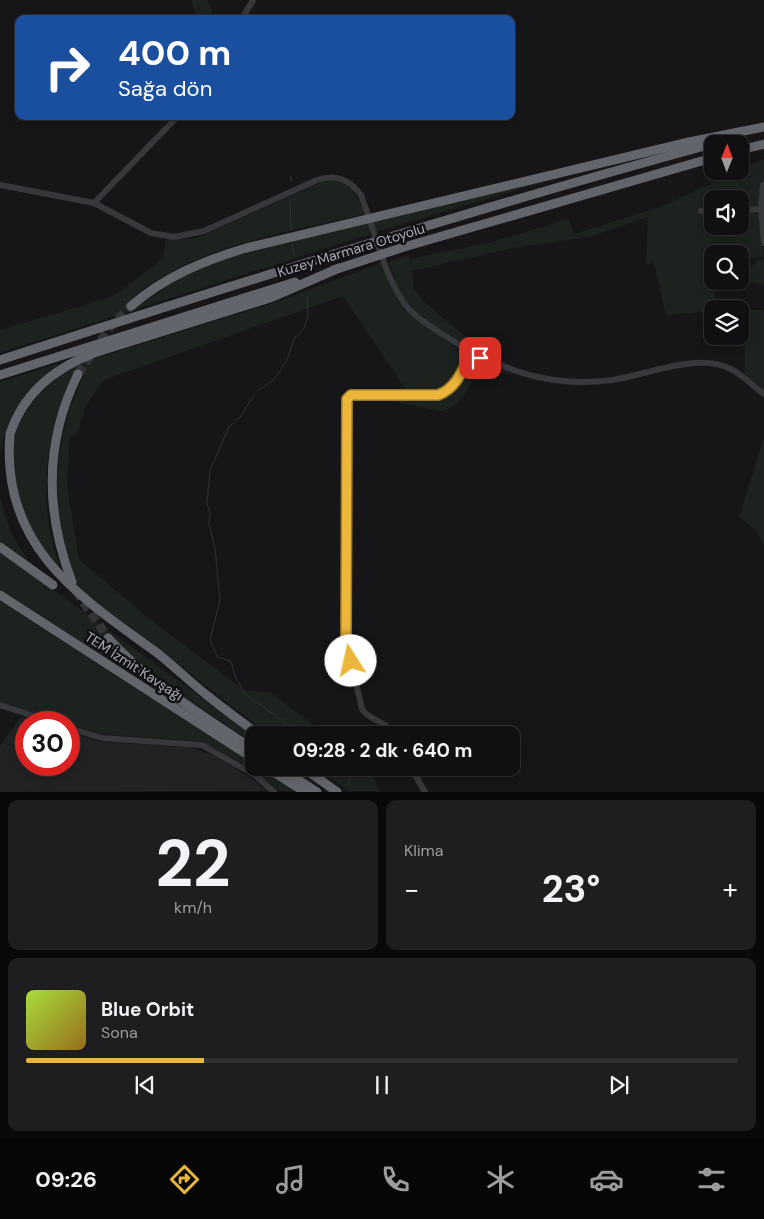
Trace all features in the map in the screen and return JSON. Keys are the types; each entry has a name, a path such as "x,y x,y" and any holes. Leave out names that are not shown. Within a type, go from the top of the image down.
{"highway":[{"name":"Kuzey Marmara Otoyolu","path":"742,135 764,128"},
{"path":"131,306 158,284 182,271 246,248 689,142 764,128"},
{"path":"749,148 764,144"},
{"name":"Kuzey Marmara Otoyolu","path":"0,360 345,251 564,185 704,146"},
{"name":"Kuzey Marmara Otoyolu","path":"0,375 404,247 704,160"},
{"path":"2,485 3,460 12,427 26,403 47,379 78,360 270,298 339,268"},
{"path":"72,582 57,536 52,498 52,469 58,427 65,404 78,374"},
{"name":"TEM İzmit Kavşağı","path":"0,547 207,696"},
{"path":"30,556 54,580 159,654 207,696 247,726"},
{"name":"TEM İzmit Kavşağı","path":"0,595 245,753"},
{"path":"108,638 121,652 156,682 245,744"},
{"path":"280,776 305,792"},
{"path":"293,776 318,792"},
{"path":"315,776 337,792"}],"street":[{"path":"244,15 253,0"},
{"path":"94,203 174,120"},
{"path":"0,185 94,203 151,233 174,237 204,231 326,177 336,177 354,185 361,195 390,276 398,294 411,312 471,353 530,376 569,383 612,380 672,366 718,365 736,372 764,394"},
{"path":"763,185 761,209 764,242"},
{"path":"749,210 761,209"},
{"path":"387,726 366,714 362,709 346,640 347,399 351,395 427,396 443,393 456,383 471,353"},
{"path":"0,705 18,711"},
{"path":"80,731 102,738 202,745 255,775 274,792"},
{"path":"416,776 425,792"}],"shaded area":[{"path":"191,0 207,0 213,15 196,15"},
{"path":"764,159 764,184 758,207 749,208 749,190 704,190 704,235 749,235 749,212 758,211 764,257 749,258 749,245 704,245 704,290 715,290 715,300 704,300 704,312 666,315 654,263 646,265 648,217 589,237 513,248 412,271 414,289 424,302 478,347 522,371 457,340 425,318 403,296 389,261 409,255 410,259 492,242 568,219 574,234 660,207 718,180 749,180 749,166"},
{"path":"568,175 380,231 0,353 0,330 108,298 121,291 163,258 166,239 192,239 202,236 319,183 336,181 349,187 358,198 365,214 239,244 208,255 179,268 151,284 126,304 135,308 190,271 232,255"},
{"path":"756,260 764,260 764,285 749,282 749,265 755,265"},
{"path":"381,263 404,310 463,353 456,371 445,385 438,389 424,392 397,391 405,388 343,296 104,380 85,407 77,435 70,436 67,485 79,559 147,617 244,690 271,693 315,726 257,726 160,649 69,581 76,582 65,549 60,526 57,482 62,438 75,395 84,374 73,373 63,397 49,449 46,476 46,503 50,530 66,579 35,545 20,518 12,486 12,447 21,421 28,409 55,380 78,364 276,302"},
{"path":"750,310 764,310 764,390 745,374 744,345 749,345"},
{"path":"474,359 515,375 480,368 460,400 448,409 441,411 385,400 427,401 446,396 461,383"},
{"path":"63,362 40,381 22,402 8,427 0,455 0,382"},
{"path":"764,437 764,545 756,531 739,517"},
{"path":"0,498 11,534 29,561 0,541"},
{"path":"0,551 245,729 245,737 175,691 108,638 104,641 130,666 216,731 0,591"},
{"path":"0,601 245,758 245,765 201,741 100,734 80,728 80,711 28,711 0,702"},
{"path":"15,725 15,776 80,776 80,736 100,742 189,747 213,755 251,778 266,791 0,792 0,746"},
{"path":"260,776 273,776 298,791 280,791"},
{"path":"303,776 309,776 331,791 327,791"},
{"path":"327,776 372,776 380,791 349,791"}],"waterway":[{"path":"291,176 291,181"},
{"path":"290,201 291,229"},
{"path":"292,244 294,254"},
{"path":"257,391 272,381 280,371 287,360 294,339 304,328 308,316 307,296"},
{"path":"254,395 241,416 229,427 210,470 207,503 210,513 209,524 215,548 220,600 210,640 217,657 231,661 235,676 245,694 290,726"},
{"path":"348,785 349,776"}],"tunnel":[{"path":"78,374 110,327 131,306"},
{"path":"76,591 108,638"}],"route":[{"path":"351,661 346,640 347,399 351,395 438,395 450,389 456,383 471,353 480,358"}]}
